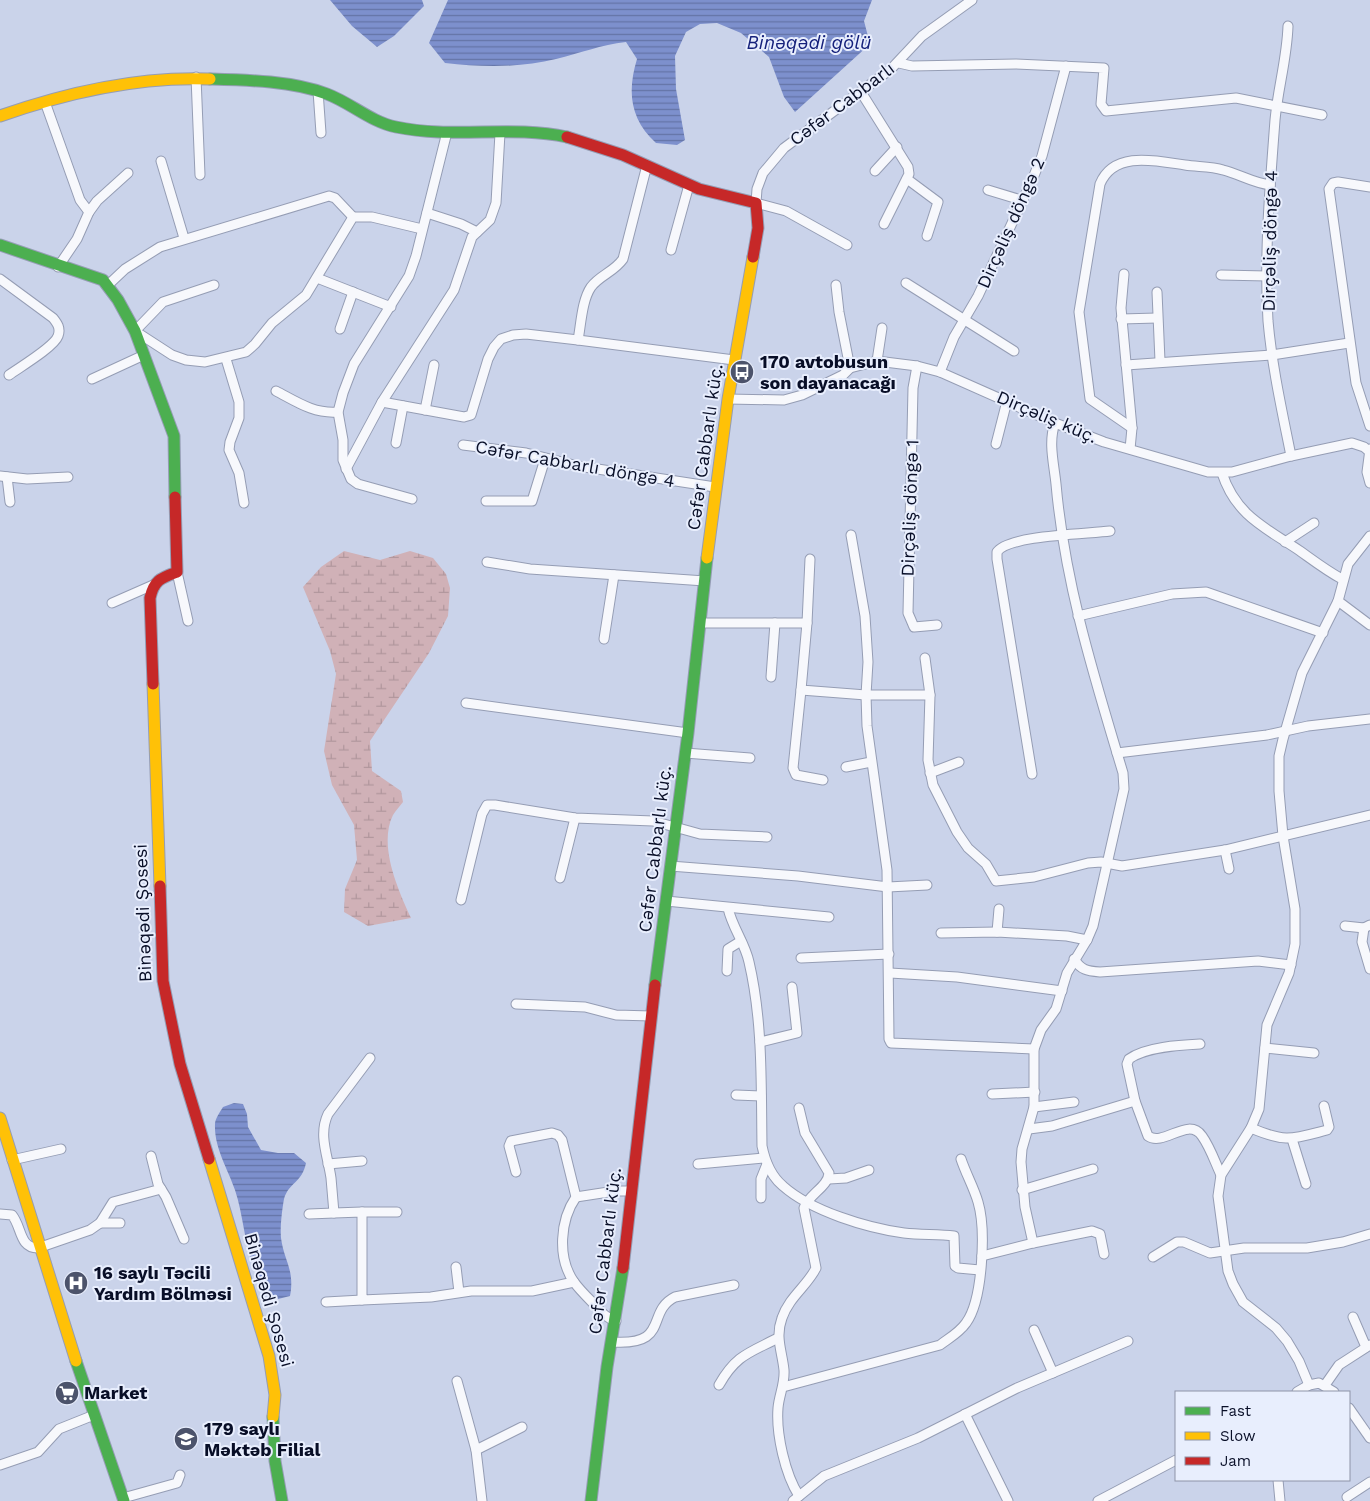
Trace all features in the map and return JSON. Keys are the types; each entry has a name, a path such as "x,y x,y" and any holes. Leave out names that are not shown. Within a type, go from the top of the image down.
{"street":[{"name":"Cəfər Cabbarlı","path":"756,203 757,189 762,173 784,148 899,63 922,36 972,0"},
{"name":"Dirçəliş döngə 4","path":"1288,26 1276,108 1270,185 1267,276 1268,321 1272,354 1291,456"},
{"path":"899,63 912,66 1066,66 1104,68 1101,104 1106,111 1220,98 1236,98 1276,108 1322,115"},
{"name":"Dirçəliş döngə 2","path":"940,372 948,350 978,296 1042,156 1066,66"},
{"path":"196,77 200,175"},
{"path":"0,116 45,102 117,85 196,77 250,81 318,91 341,100 383,123 406,129 557,135 647,165 689,185 786,211 847,245"},
{"path":"318,91 321,134"},
{"path":"861,92 908,167 907,179 884,224"},
{"path":"45,102 80,200 89,212"},
{"path":"412,499 358,484 351,479 343,460 343,440 338,412 354,364 409,276 416,256 447,132"},
{"path":"346,469 382,402 454,290 460,278 469,243 494,213 500,133"},
{"path":"875,171 897,147"},
{"path":"1132,428 1090,399 1081,342 1079,312 1100,184 1104,174 1127,162 1149,160 1220,169 1254,182 1270,185"},
{"path":"161,161 184,238"},
{"path":"578,340 587,295 591,287 617,268 623,259 647,165"},
{"path":"58,267 81,233 89,212 97,201 128,174"},
{"path":"907,179 938,202 927,236"},
{"path":"1370,187 1338,182 1333,183 1329,189 1349,343 1356,383 1370,426"},
{"path":"671,250 689,185"},
{"path":"988,190 1021,200"},
{"path":"108,285 145,255 184,238 329,196 335,198 353,217 372,217 422,229"},
{"name":"Cəfər Cabbarlı küç.","path":"591,1501 616,1321 651,1016 688,733 715,487 734,360 758,228 756,203"},
{"path":"426,214 461,224 477,232"},
{"path":"135,331 172,355 186,360 205,362 226,359 246,352 272,323 306,295 353,217"},
{"path":"0,245 58,267 96,277 108,285 135,331 174,436 177,572 188,621"},
{"path":"1124,274 1121,319 1132,428 1130,449"},
{"path":"1221,275 1267,276"},
{"path":"0,278 53,318 59,332 54,342 9,375"},
{"path":"317,278 391,307"},
{"path":"906,282 1014,351"},
{"path":"135,331 163,302 214,284"},
{"path":"836,285 839,312 850,368"},
{"path":"340,329 353,292"},
{"path":"1157,292 1160,361"},
{"path":"1121,319 1157,318"},
{"path":"877,361 882,328"},
{"path":"382,402 464,418 471,415 488,359 494,347 501,339 513,335 526,334 734,360"},
{"path":"1126,365 1272,354 1349,343"},
{"path":"92,379 144,355"},
{"path":"226,359 239,402 239,418 229,450 239,473 244,503"},
{"name":"Dirçəliş küç.","path":"728,399 784,400 802,395 843,375 850,368 877,361 917,366 940,372 1055,423 1130,449 1208,472 1222,473 1243,470 1291,456 1352,443 1370,451"},
{"path":"425,410 434,365"},
{"name":"Dirçəliş döngə 1","path":"917,366 914,388 908,613 914,627 937,625"},
{"path":"276,391 311,409 328,413 338,412"},
{"path":"996,444 1007,401"},
{"path":"396,443 403,406"},
{"path":"1032,1243 1022,1190 1022,1149 1034,1107 1034,1049 1036,1040 1054,1013 1067,973 1087,940 1093,926 1124,789 1123,773 1090,666 1061,535 1052,442 1055,423"},
{"name":"Cəfər Cabbarlı döngə 4","path":"463,445 526,452 545,459 578,466 715,487"},
{"path":"1370,451 1368,472 1370,483"},
{"path":"486,501 532,501 545,459"},
{"path":"1222,473 1228,489 1242,510 1254,522 1342,579"},
{"path":"10,502 3,476 27,479 68,477"},
{"path":"1285,542 1314,523"},
{"path":"1032,774 997,552 1005,546 1061,535 1085,535 1110,531"},
{"path":"851,535 865,616 868,662 866,695 871,762 885,850 888,887 890,973 888,1035 891,1043 1034,1049"},
{"path":"1309,1385 1299,1361 1287,1341 1276,1328 1243,1302 1236,1292 1228,1271 1218,1196 1221,1175 1251,1128 1259,1109 1267,1024 1291,964 1295,944 1295,909 1283,836 1279,756 1302,673 1338,601 1342,579 1354,553 1369,538"},
{"path":"810,559 807,623 793,768 796,775 823,780"},
{"path":"487,562 530,569 705,580"},
{"path":"112,603 153,585 158,579 177,572"},
{"path":"604,639 614,575"},
{"name":"Binəqədi Şosesi","path":"153,585 150,608 154,674 163,981 180,1064 269,1356 275,1395 272,1422 274,1461 282,1501"},
{"path":"1078,616 1172,594 1206,592 1323,633"},
{"path":"1338,601 1370,625"},
{"path":"700,623 807,623"},
{"path":"771,677 775,623"},
{"path":"925,658 930,695 930,773 935,791 946,814 968,848 986,864 996,880 1034,877 1088,863 1122,866 1139,865 1226,850 1370,815"},
{"path":"801,690 866,695 930,695"},
{"path":"466,703 688,733"},
{"path":"1117,753 1286,732 1308,726 1370,718"},
{"path":"685,753 750,758"},
{"path":"846,767 871,762"},
{"path":"930,773 959,762"},
{"path":"461,900 482,814 487,805 575,818 653,822 700,834 767,837"},
{"path":"560,878 575,818"},
{"path":"1226,850 1229,869"},
{"path":"670,866 798,876 888,887 927,885"},
{"path":"666,901 829,917"},
{"path":"728,908 742,941 751,972 760,1042 762,1146 766,1161 783,1186 806,1201 849,1219 881,1228 916,1234 954,1236 955,1266 958,1268 980,1270"},
{"path":"997,932 999,909"},
{"path":"1345,926 1367,927 1362,942 1370,969"},
{"path":"941,933 997,932 1067,936 1087,940"},
{"path":"727,971 728,949 742,941"},
{"path":"801,958 889,954"},
{"path":"1074,959 1079,967 1086,971 1100,972 1258,961 1291,964"},
{"path":"890,973 957,977 1062,991"},
{"path":"760,1042 797,1033 792,987"},
{"path":"516,1004 584,1007 616,1016 651,1016"},
{"path":"1200,1044 1157,1049 1129,1059 1127,1064 1135,1101 1148,1136 1156,1138 1188,1129 1196,1130 1202,1136 1221,1175"},
{"path":"1266,1048 1314,1053"},
{"path":"334,1213 323,1140 323,1124 328,1114 370,1058"},
{"path":"992,1094 1035,1092"},
{"path":"736,1095 761,1096"},
{"path":"1029,1129 1052,1126 1135,1101"},
{"path":"1034,1107 1074,1102"},
{"path":"1251,1128 1275,1138 1292,1139 1327,1130 1329,1127 1324,1106"},
{"path":"798,1108 806,1133 824,1163 829,1173 829,1179"},
{"path":"0,1118 38,1248 124,1500 177,1483 180,1475"},
{"path":"516,1172 509,1146 511,1141 552,1133 558,1135 562,1140 576,1198"},
{"path":"1292,1139 1306,1184"},
{"path":"12,1160 61,1149"},
{"path":"151,1156 154,1173 184,1239"},
{"path":"783,1386 940,1345 958,1333 968,1321 976,1295 982,1256 983,1230 978,1202 961,1160"},
{"path":"328,1164 362,1161"},
{"path":"698,1164 766,1161"},
{"path":"761,1198 761,1179 766,1161"},
{"path":"1022,1190 1093,1169"},
{"path":"869,1170 846,1178 829,1179 806,1201 804,1208 805,1222 816,1268 796,1291 782,1317 778,1338 784,1371 778,1408 780,1433 786,1472 796,1499 824,1476 918,1438 1053,1373 1128,1341"},
{"path":"0,1214 12,1215 16,1219 26,1245 30,1248 38,1248 83,1234 100,1223 113,1202 161,1189"},
{"path":"616,1321 606,1316 574,1282 566,1265 564,1234 568,1208 576,1198 615,1190 630,1191"},
{"path":"362,1212 362,1300"},
{"path":"309,1214 397,1212"},
{"path":"100,1223 120,1223"},
{"path":"982,1256 1080,1232 1098,1231 1104,1254"},
{"path":"1153,1257 1177,1242 1184,1242 1210,1253 1244,1248 1307,1248 1342,1242 1370,1234"},
{"path":"456,1267 459,1292"},
{"path":"326,1302 431,1297 459,1292 532,1291 574,1282"},
{"path":"612,1342 635,1342 648,1336 668,1300 734,1285"},
{"path":"1325,1385 1339,1365 1368,1346 1352,1317"},
{"path":"1034,1330 1053,1373"},
{"path":"719,1385 730,1366 741,1357 778,1338"},
{"path":"456,1381 476,1450 482,1501"},
{"path":"1299,1391 1309,1385 1319,1383 1333,1391"},
{"path":"1350,1409 1370,1438"},
{"path":"965,1414 1008,1501"},
{"path":"0,1465 38,1452 59,1428 94,1415"},
{"path":"476,1450 522,1427"},
{"path":"1098,1501 1175,1461"},
{"path":"1278,1481 1280,1501"},
{"path":"1347,1497 1370,1482"}],"green space":[{"path":"344,551 380,560 410,551 433,558 446,574 450,588 448,616 429,653 370,741 372,771 401,791 403,802 393,815 389,827 389,853 396,881 411,918 368,926 344,912 345,889 357,860 354,825 332,785 324,751 336,674 330,651 303,587 321,567"}],"water":[{"path":"330,0 422,0 424,6 394,36 377,47 352,26"},
{"name":"Binəqədi gölü","path":"448,0 872,0 864,21 870,44 795,112 784,97 769,57 741,33 717,23 700,24 686,32 675,56 676,89 685,140 677,145 656,143 647,134 636,115 633,104 632,83 637,59 626,42 529,64 486,66 445,63 429,43"},
{"path":"234,1103 243,1104 247,1114 248,1127 261,1150 294,1153 306,1163 302,1175 286,1193 282,1213 281,1238 290,1272 290,1296 278,1299 259,1278 248,1249 235,1190 219,1150 215,1133 216,1120 223,1107"}],"traffic: fast":[{"path":"210,79 270,82 299,86 327,94 378,121 396,127 439,132 525,132 567,137"},
{"path":"0,245 103,280 118,300 135,331 174,436 175,497"},
{"path":"655,985 688,733 707,558"},
{"path":"591,1501 607,1367 623,1268"},
{"path":"76,1361 124,1501"},
{"path":"273,1417 275,1461 282,1501"}],"traffic: slow":[{"path":"0,116 51,100 104,87 156,80 210,79"},
{"path":"707,558 728,399 753,257"},
{"path":"153,684 160,886"},
{"path":"0,1118 76,1361"},
{"path":"209,1159 269,1356 275,1395 273,1417"}],"traffic: jam":[{"path":"567,137 623,155 699,189 756,203 758,228 753,257"},
{"path":"153,684 150,598 159,580 177,572 175,497"},
{"path":"160,886 163,981 180,1064 209,1159"},
{"path":"623,1268 655,985"}],"place":[{"name":"170 avtobusun son dayanacağı","path":"742,372"},
{"name":"16 saylı Təcili Yardım Bölməsi","path":"76,1283"},
{"name":"Market","path":"67,1393"},
{"name":"179 saylı Məktəb Filial","path":"186,1439"}]}
